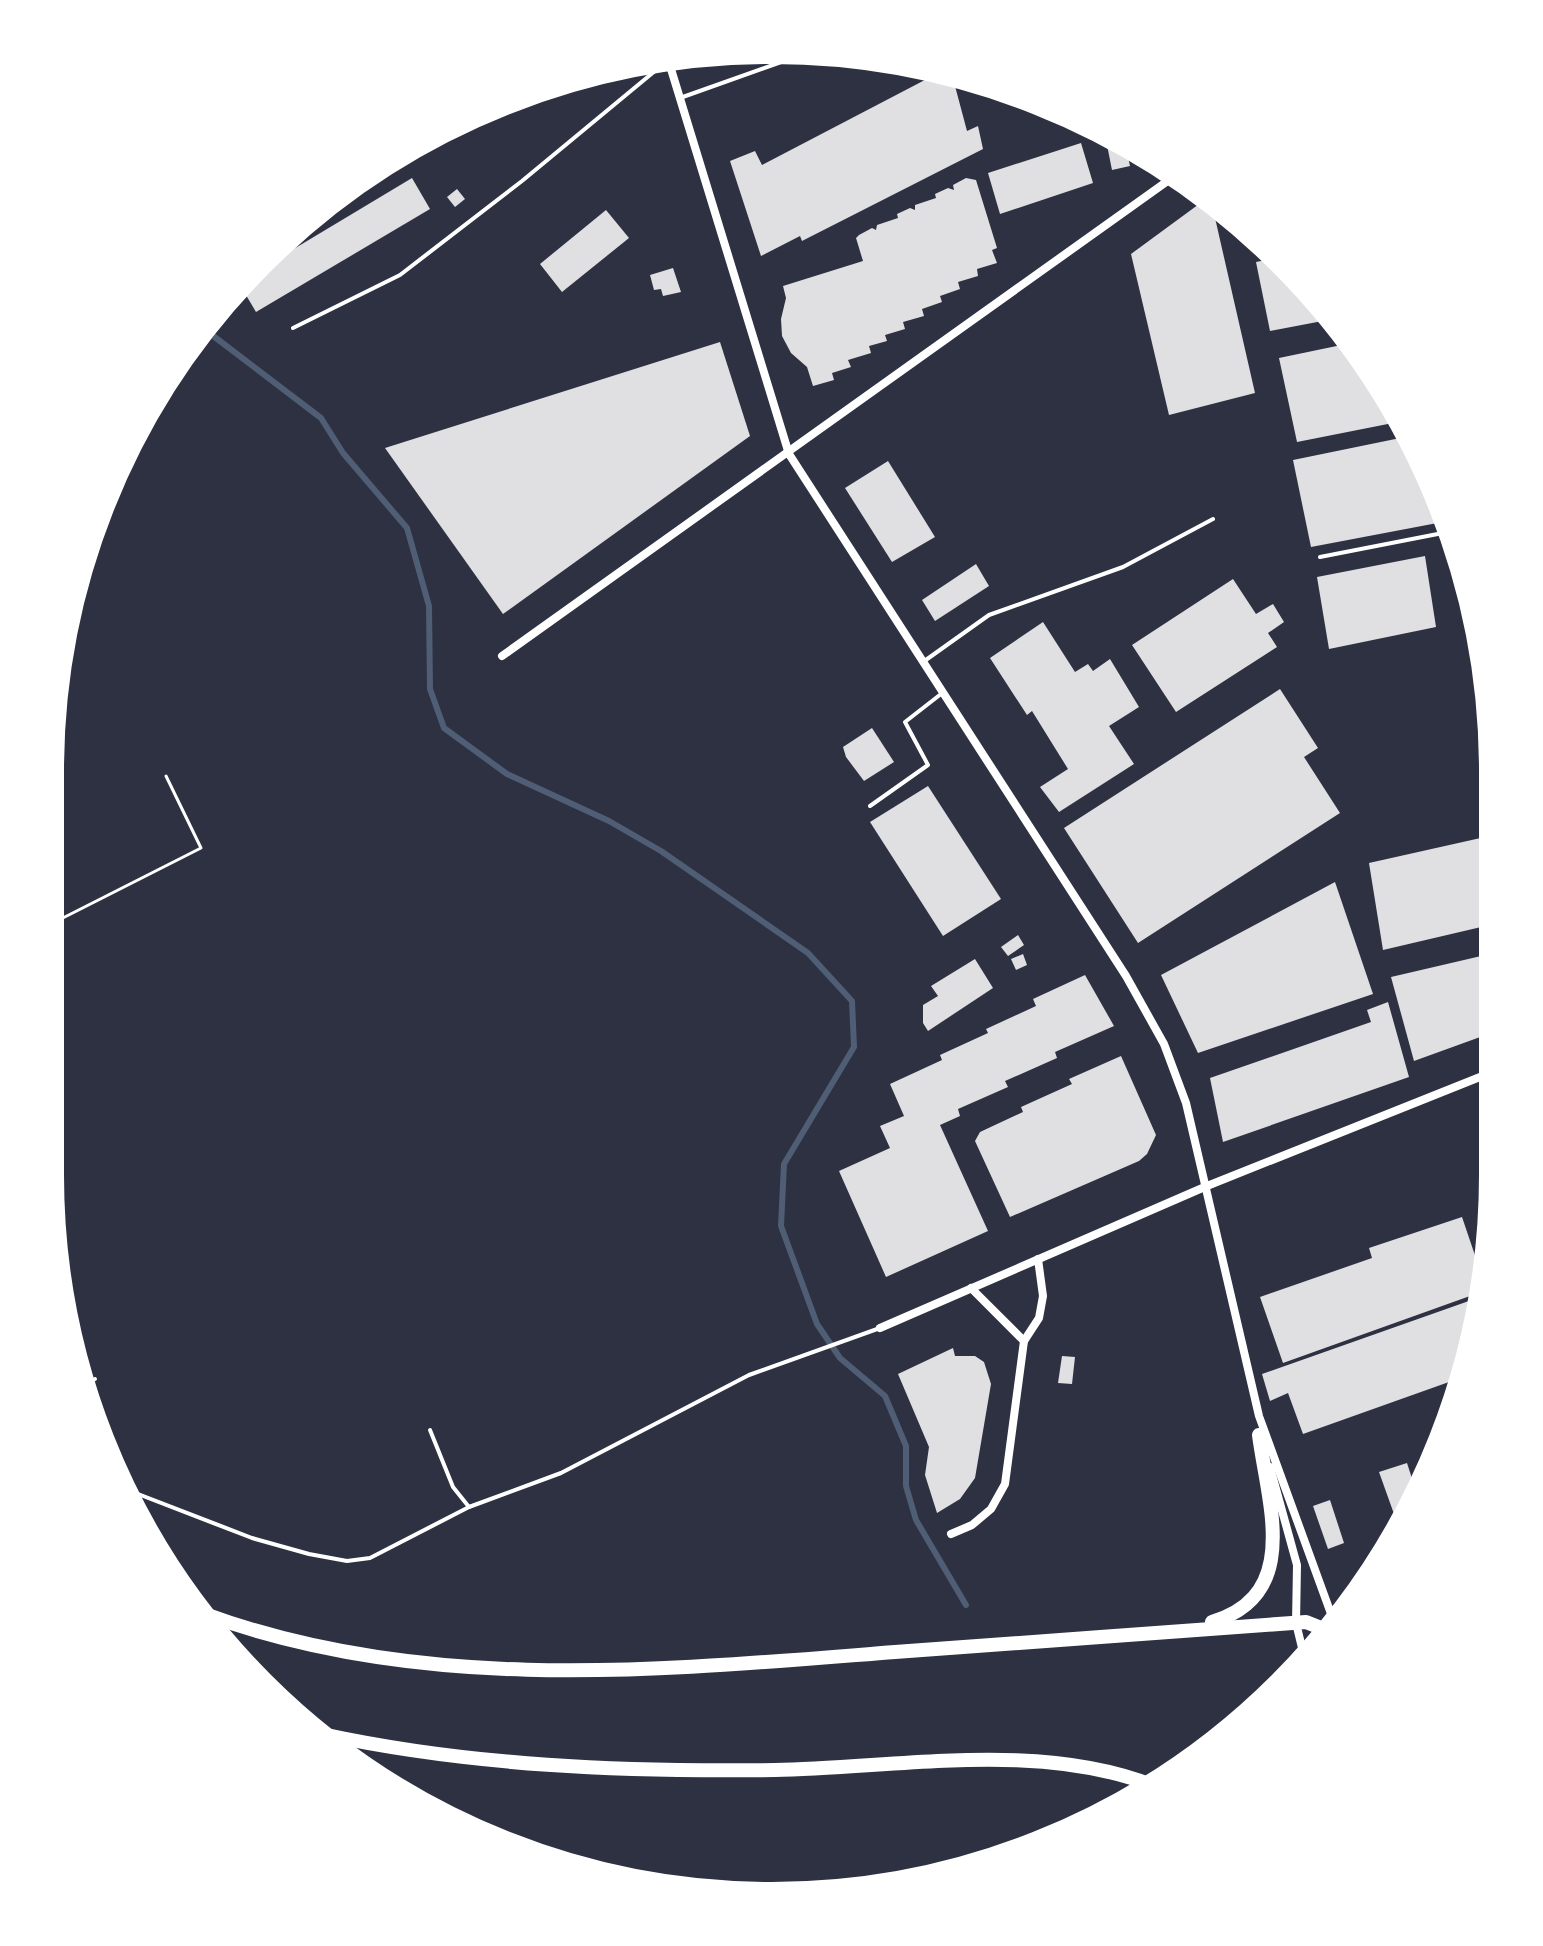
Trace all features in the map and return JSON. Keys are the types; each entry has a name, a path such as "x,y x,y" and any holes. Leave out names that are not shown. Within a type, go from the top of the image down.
{"highway":[{"path":"1193,1628 1230,1617 1253,1600 1266,1580 1274,1557 1274,1536 1259,1435"},
{"path":"218,1617 368,1655 516,1671 680,1670 1193,1628 1306,1622 1317,1627"},
{"path":"340,1737 442,1754 657,1770 778,1770 1009,1761 1084,1765 1138,1781"}],"street":[{"path":"671,69 789,454 1126,976 1164,1044 1186,1103 1259,1416 1330,1611"},
{"path":"502,656 1166,182"},
{"path":"880,1328 1207,1186 1481,1077"},
{"path":"951,1534 972,1525 991,1509 1005,1484 1024,1341 1039,1318 1043,1296 1038,1259"},
{"path":"971,1288 1024,1341"},
{"path":"1259,1416 1259,1435 1284,1508 1297,1565 1296,1623 1302,1646"}],"lane":[{"path":"680,98 780,62"},
{"path":"293,328 400,275 522,181 650,73"},
{"path":"923,662 989,615 1123,567 1213,519"},
{"path":"1320,557 1440,534"},
{"path":"870,806 928,765 905,722 943,693"},
{"path":"138,1494 252,1538 347,1561 370,1558 469,1507 561,1473 749,1375 880,1328"},
{"path":"430,1430 453,1487 469,1507"}],"path":[{"path":"62,918 201,848 166,776"}],"building":[{"path":"926,80 955,86 967,131 978,126 983,149 802,241 800,236 761,256 730,161 755,151 762,165"},
{"path":"1081,143 1093,183 1000,214 988,173"},
{"path":"1107,147 1128,158 1130,166 1112,170"},
{"path":"412,178 430,209 256,312 246,295 290,251"},
{"path":"966,178 976,180 997,248 992,250 997,263 977,269 978,276 958,282 960,289 940,296 942,302 922,309 924,316 903,322 905,329 885,335 887,341 869,346 871,353 848,360 851,367 832,373 834,380 813,386 807,367 791,353 782,336 781,319 786,298 783,286 863,261 856,238 859,235 872,228 876,230 877,225 898,218 897,214 910,208 915,210 915,205 936,198 935,194 948,188 954,190 953,185"},
{"path":"457,189 465,199 455,207 447,197"},
{"path":"1198,205 1215,219 1255,393 1169,415 1131,254"},
{"path":"606,210 629,238 562,292 540,264"},
{"path":"1263,261 1273,270 1319,322 1270,331 1256,262"},
{"path":"673,268 681,292 663,296 661,289 654,290 650,275"},
{"path":"720,342 750,436 503,614 385,448"},
{"path":"1338,346 1390,424 1297,442 1279,358"},
{"path":"1398,439 1436,523 1311,547 1293,460"},
{"path":"888,461 935,537 892,562 845,488"},
{"path":"1425,556 1436,627 1329,649 1317,577"},
{"path":"976,564 989,586 935,621 922,600"},
{"path":"1233,579 1256,614 1273,604 1284,622 1268,633 1277,647 1176,712 1132,645"},
{"path":"1043,622 1075,672 1088,664 1093,671 1110,659 1139,707 1109,726 1134,764 1059,812 1040,787 1068,769 1032,711 1027,715 990,658"},
{"path":"1280,689 1318,748 1304,757 1340,813 1138,943 1064,828"},
{"path":"872,728 894,762 864,781 846,757 843,747"},
{"path":"928,786 1001,899 943,936 870,822"},
{"path":"1481,838 1481,927 1383,950 1369,863"},
{"path":"1335,882 1373,994 1198,1053 1161,975"},
{"path":"1018,935 1024,945 1008,956 1001,947"},
{"path":"1023,954 1027,965 1016,970 1011,959"},
{"path":"1481,956 1481,1037 1414,1061 1391,977"},
{"path":"975,959 993,988 928,1031 923,1023 923,1005 938,996 931,986"},
{"path":"1085,975 1114,1026 1055,1052 1057,1058 1005,1081 1008,1087 958,1109 960,1116 940,1125 988,1231 886,1277 839,1171 890,1148 880,1126 904,1116 890,1084 942,1060 940,1055 1036,1006 1033,999"},
{"path":"1388,1002 1409,1077 1223,1142 1210,1078 1371,1022 1367,1010"},
{"path":"1121,1056 1156,1135 1147,1154 1139,1161 1010,1217 975,1141 980,1132 1023,1112 1021,1107 1072,1084 1069,1079"},
{"path":"1462,1217 1476,1258 1470,1296 1283,1363 1260,1297 1372,1258 1369,1248"},
{"path":"1469,1301 1450,1382 1303,1434 1288,1393 1270,1401 1262,1374"},
{"path":"953,1348 955,1356 975,1356 984,1362 991,1384 975,1478 960,1499 937,1513 925,1475 929,1447 898,1374"},
{"path":"1062,1356 1075,1357 1072,1384 1058,1383"},
{"path":"1407,1463 1412,1479 1394,1514 1379,1472"},
{"path":"1330,1500 1344,1543 1328,1549 1313,1506"}],"waterway":[{"path":"213,335 321,418 343,453 407,528 429,606 430,689 444,728 507,774 609,821 661,851 808,953 852,1001 854,1047 784,1164 781,1226 817,1324 840,1358 885,1396 906,1446 906,1486 916,1520 966,1605"}]}
